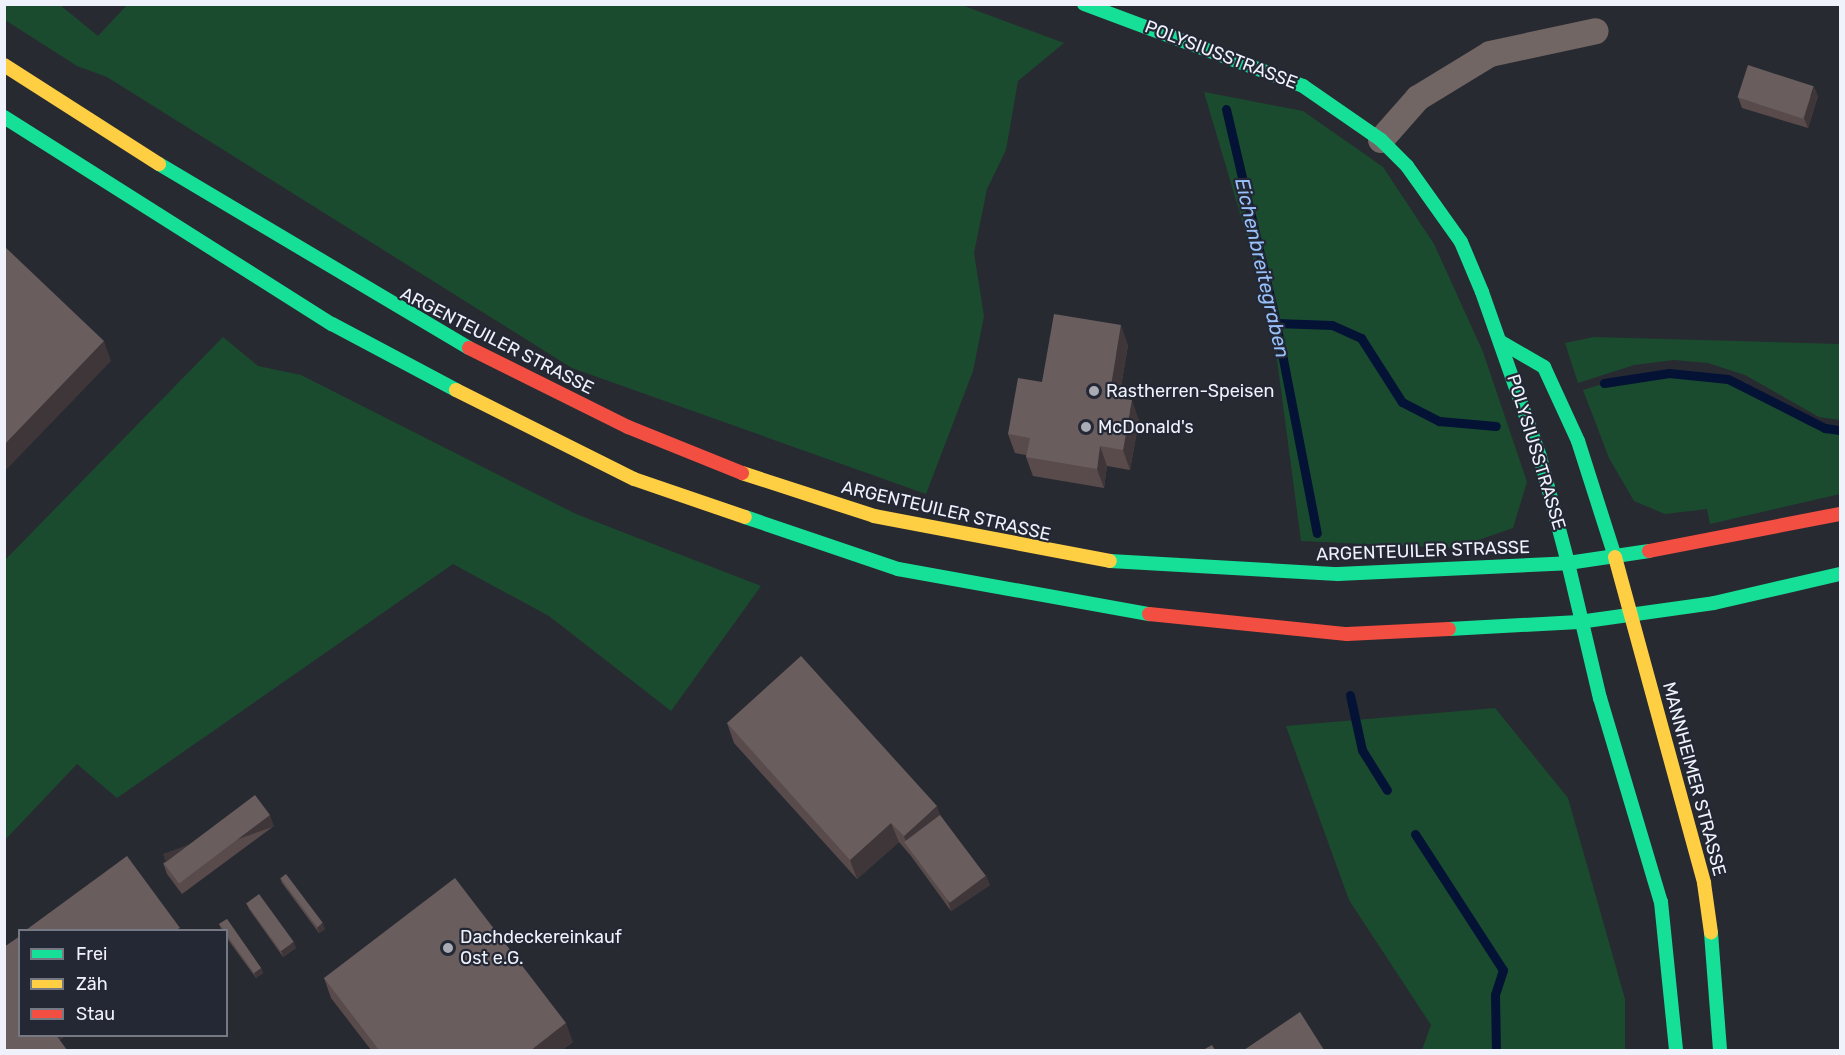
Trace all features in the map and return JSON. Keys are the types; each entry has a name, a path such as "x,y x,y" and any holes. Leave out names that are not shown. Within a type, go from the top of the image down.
{"main road":[{"name":"POLYSIUSSTRASSE","path":"1084,4 1303,86 1381,140 1436,201 1461,242 1501,342 1549,483 1568,563"},
{"name":"ARGENTEUILER STRASSE","path":"4,65 406,316 628,427 759,480 874,516 1100,561 1338,574 1568,563 1614,557 1840,514"},
{"path":"4,117 420,374 634,479 799,539 898,569 1022,595 1258,630 1418,632 1579,622 1632,616 1840,574"},
{"name":"POLYSIUSSTRASSE","path":"1501,342 1544,368 1578,441 1614,557"},
{"name":"MANNHEIMER STRASSE","path":"1614,557 1704,883 1717,972 1720,1050"},
{"path":"1568,563 1579,622 1650,851 1662,913 1676,1050"}],"street":[{"path":"1381,140 1419,98 1490,54 1596,31"}],"green space":[{"path":"959,4 1064,43 1018,81 1006,150 987,189 974,253 984,316 973,371 926,494 572,368 107,77 77,66 5,20 5,5 60,5 98,36 127,5"},
{"path":"1204,92 1303,111 1383,167 1434,244 1483,352 1527,482 1513,528 1455,548 1301,541 1272,322"},
{"path":"223,337 258,366 301,375 576,514 761,586 671,711 549,616 453,564 117,798 77,764 5,840 5,560"},
{"path":"1594,337 1840,344 1840,420 1819,417 1745,375 1708,363 1674,360 1634,365 1578,383 1565,343"},
{"path":"1677,372 1728,380 1808,425 1840,434 1840,494 1710,524 1707,509 1665,514 1634,501 1609,458 1583,390 1629,376"},
{"path":"1495,708 1568,798 1625,999 1625,1050 1422,1050 1431,1025 1349,900 1286,726"}],"building":[{"path":"1748,65 1814,86 1803,119 1737,97"},
{"path":"4,246 104,341 4,445"},
{"path":"1054,314 1121,325 1109,397 1132,400 1123,450 1100,446 1097,469 1026,457 1030,438 1008,434 1018,378 1042,382"},
{"path":"801,656 937,806 904,836 891,823 850,860 727,723"},
{"path":"255,795 270,815 179,884 164,864"},
{"path":"940,815 986,876 950,903 904,842"},
{"path":"127,856 180,928 178,929 27,929"},
{"path":"286,874 323,923 317,927 280,878"},
{"name":"Dachdeckereinkauf Ost e.G.","path":"455,878 566,1023 531,1050 379,1050 324,978"},
{"path":"259,894 294,942 281,951 246,903"},
{"path":"227,919 261,968 254,973 228,937 228,929 223,929 219,924"},
{"path":"18,937 18,1037 57,1037 67,1050 4,1050 4,947"},
{"path":"1300,1012 1324,1050 1244,1050"},
{"path":"1212,1045 1215,1050 1203,1050"}],"waterway":[{"name":"Eichenbreitegraben","path":"1226,109 1276,323 1317,533"},
{"path":"1276,323 1332,325 1361,338 1402,402 1439,421 1496,426"},
{"path":"1604,383 1669,373 1728,379 1825,428 1840,430"},
{"name":"Eichenbreitegraben","path":"1350,695 1362,750 1387,790"},
{"name":"Eichenbreitegraben","path":"1415,834 1503,970 1495,995 1496,1050"}],"traffic: fast":[{"path":"1084,4 1303,86 1381,140 1407,166 1461,242 1482,292 1540,457 1568,563"},
{"path":"4,117 332,324 456,390"},
{"path":"159,164 469,348"},
{"path":"1501,342 1544,367 1578,441 1615,557"},
{"path":"745,517 898,569 1149,614"},
{"path":"1110,561 1338,574 1568,563 1649,551"},
{"path":"1568,563 1600,698 1661,902 1676,1050"},
{"path":"1449,629 1579,622 1714,603 1840,574"},
{"path":"1711,933 1720,1050"}],"traffic: slow":[{"path":"4,65 159,164"},
{"path":"456,390 634,479 745,517"},
{"path":"742,473 874,516 1110,561"},
{"path":"1615,557 1704,883 1711,933"}],"traffic: jam":[{"path":"469,348 628,427 742,473"},
{"path":"1649,551 1840,514"},
{"path":"1149,614 1347,634 1449,629"}],"place":[{"name":"Rastherren-Speisen","path":"1094,391"},
{"name":"McDonald's","path":"1086,427"},
{"name":"Dachdeckereinkauf Ost e.G.","path":"448,948"}]}
